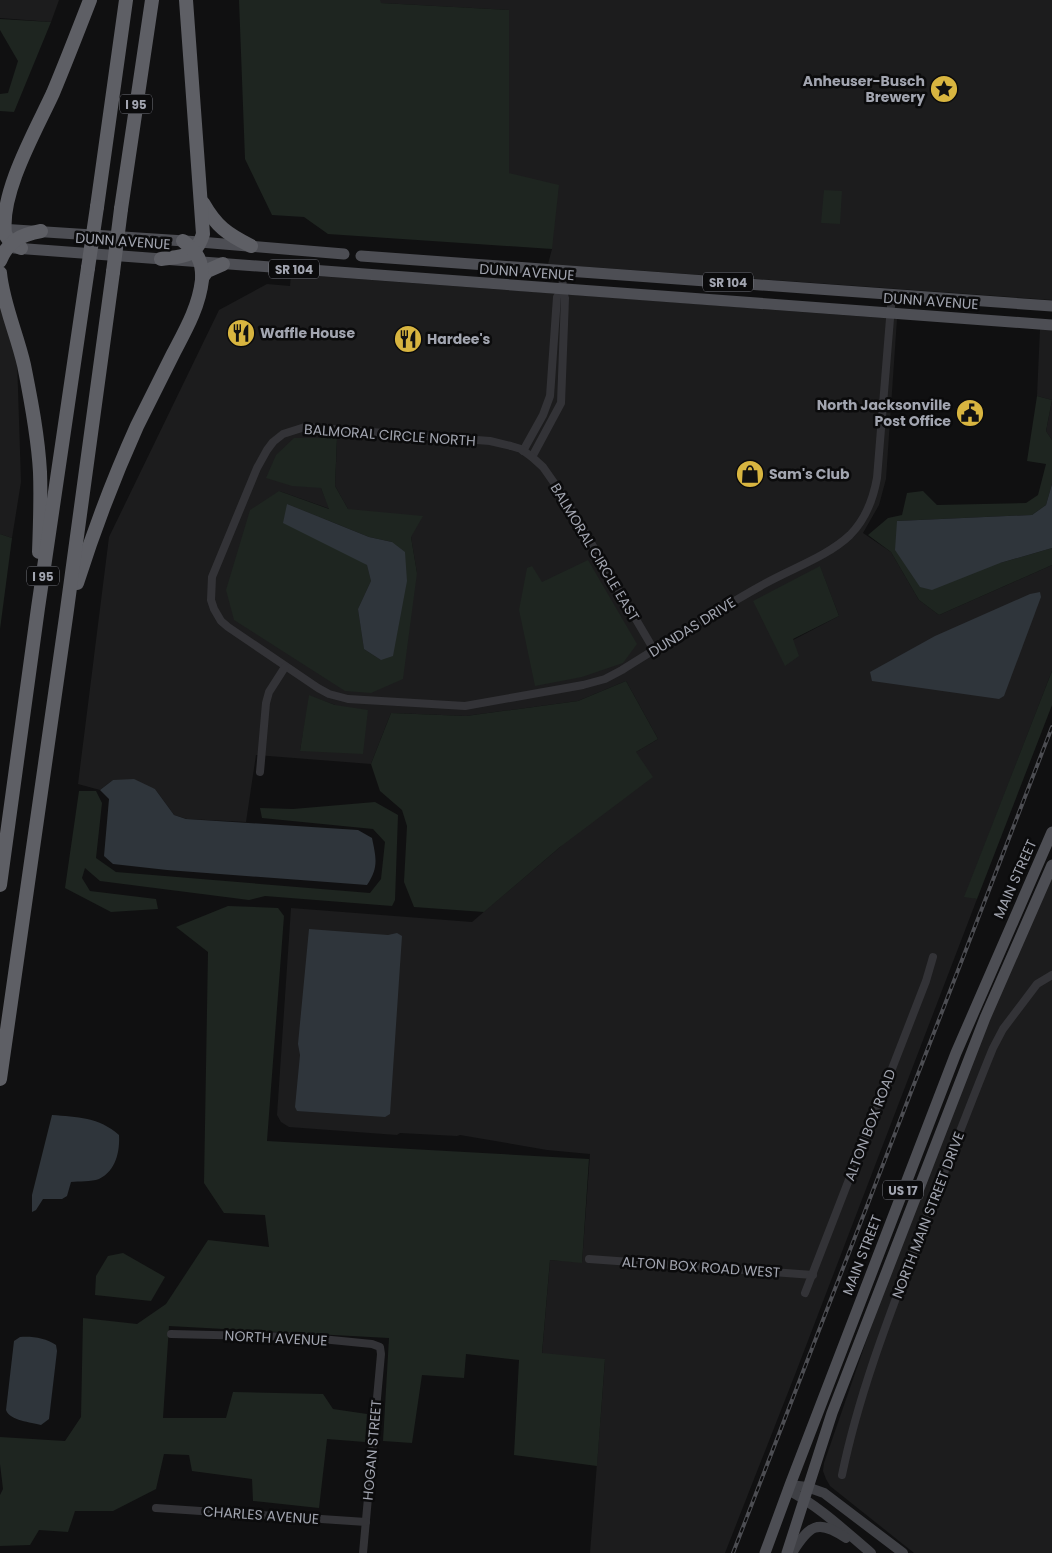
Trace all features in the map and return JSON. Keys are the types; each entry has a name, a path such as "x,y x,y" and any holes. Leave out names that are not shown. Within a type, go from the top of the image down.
{"highway":[{"path":"10,246 3,229 7,199 53,93 90,0"},
{"name":"I 95","path":"0,885 126,0"},
{"name":"I 95","path":"0,1079 66,617 121,209 152,0"},
{"path":"66,617 87,551 137,427 192,318 202,278 199,252 203,223 186,0"},
{"path":"200,198 219,227 231,236 251,246"},
{"path":"0,262 10,246 30,233 41,231"},
{"path":"183,241 199,252"},
{"path":"161,259 199,252"},
{"path":"202,278 207,271 223,264"},
{"path":"0,281 20,346 36,436 40,472 38,608"}],"main road":[{"name":"DUNN AVENUE","path":"3,229 183,241"},
{"name":"DUNN AVENUE","path":"10,246 161,259"},
{"name":"DUNN AVENUE","path":"199,252 251,246 344,254"},
{"name":"DUNN AVENUE","path":"199,252 223,264 1052,325"},
{"name":"DUNN AVENUE","path":"362,256 1052,306"},
{"name":"MAIN STREET","path":"765,1553 956,1053 1052,832"},
{"name":"MAIN STREET","path":"787,1553 832,1412 969,1056 1052,865"}],"street":[{"name":"DUNN AVENUE","path":"344,254 362,256"},
{"path":"360,274 362,256"},
{"path":"532,457 560,403 565,298 562,289 564,270"},
{"path":"523,451 543,415 550,396 557,297 562,289"},
{"name":"DUNDAS DRIVE","path":"294,430 283,434 274,442 257,468 212,577 211,600 221,621 285,667 324,691 341,698 455,707 595,682 622,670 736,600 831,549 848,537 862,521 871,503 877,478 892,294"},
{"name":"BALMORAL CIRCLE NORTH","path":"294,430 305,427 485,441 506,444 523,451"},
{"name":"BALMORAL CIRCLE EAST","path":"523,451 543,467 564,497 654,650"},
{"path":"260,772 266,703 269,692 285,667"},
{"name":"ALTON BOX ROAD","path":"805,1293 926,981 933,957"},
{"name":"NORTH MAIN STREET DRIVE","path":"842,1475 847,1447 882,1338 993,1048 1003,1029 1037,984 1052,975"},
{"name":"ALTON BOX ROAD WEST","path":"589,1259 813,1275"},
{"name":"NORTH AVENUE","path":"171,1334 301,1338 372,1344 380,1347"},
{"name":"HOGAN STREET","path":"363,1553 381,1354 380,1347"},
{"path":"789,1487 806,1492 824,1493 903,1553"},
{"path":"806,1492 870,1553"},
{"name":"CHARLES AVENUE","path":"156,1508 366,1522"},
{"path":"792,1553 803,1536 812,1528 820,1526 840,1534 870,1553"}],"shaded area":[{"path":"0,0 59,0 51,22 0,18"},
{"path":"239,0 380,0 381,3 509,10 509,173 559,185 552,249 328,234 304,217 272,215 245,159"},
{"name":"Anheuser-Busch Brewery","path":"380,0 1052,0 1052,300 548,264 552,249 509,173 508,10 380,3"},
{"path":"0,19 51,22 14,112 0,111 0,94 8,93 18,61 0,30"},
{"path":"824,190 842,191 840,224 821,223"},
{"path":"291,274 897,319 886,479 879,505 863,533 891,552 919,600 939,615 1052,565 1052,671 965,896 977,899 725,1553 590,1553 605,1360 542,1354 550,1260 582,1262 590,1154 547,1150 460,1135 400,1133 397,1135 289,1127 281,1122 277,1115 291,908 472,922 560,847 636,752 658,739 626,681 578,701 466,716 391,713 371,764 256,755 246,822 187,819 174,815 155,789 113,780 100,790 78,784 109,537 219,310 267,284 290,286","holes":["337,439 335,486 348,509 411,537 417,573 279,491 330,509 321,488","820,567 839,616 793,640","310,696 335,705 300,751"]},
{"path":"0,304 17,359 21,482 12,538 0,534"},
{"path":"1040,329 1052,330 1052,400 1037,396"},
{"path":"1037,396 1052,400 1046,431 1052,440 1052,484 1046,505 1032,515 897,521 1000,563 1052,548 1052,565 939,615 919,600 891,552 868,535 888,518 902,515 907,493 923,491 937,505 1026,503 1038,495 1046,464 1027,461"},
{"path":"1052,400 1052,440 1046,431"},
{"path":"294,438 337,438 335,486 348,509 423,516 411,537 417,573 403,679 371,693 345,691 234,620 226,590 250,510 279,491 329,509 321,488 292,486 266,478 276,455","holes":["287,504 369,537 392,542 381,660 364,649 358,609 371,581 367,565"]},
{"path":"1052,484 1052,548 1000,563 932,590 920,587 895,550 897,521 1032,515 1046,505"},
{"path":"287,504 369,537 392,542 405,552 407,581 393,656 381,660 364,649 358,609 371,581 367,565 283,523"},
{"path":"0,534 12,538 0,629"},
{"path":"588,560 637,644 623,663 582,677 535,686 519,610 527,568 532,566 542,582"},
{"path":"820,566 839,616 793,639 799,656 785,666 753,601"},
{"path":"1040,592 1041,597 1004,696 999,699 872,681 870,672 935,636 1030,594"},
{"path":"1052,671 1052,705 977,899 964,897"},
{"path":"626,681 658,739 636,752 653,777 560,847 484,912 414,907 404,882 407,826 402,810 380,791 371,764 391,713 466,716 578,701"},
{"path":"309,695 335,705 368,710 363,754 300,751"},
{"path":"134,779 155,789 174,815 186,819 358,830 372,838 376,862 371,879 367,885 167,870 113,864 104,856 109,799 100,790 113,780"},
{"path":"79,791 96,791 102,803 96,858 116,872 370,893 381,879 385,842 373,829 262,818 260,808 293,809 375,802 398,815 395,900 392,906 265,896 249,900 100,881 85,868 82,878 90,891 156,899 158,909 111,912 65,888"},
{"path":"1052,875 1052,1553 914,1553 830,1486 823,1471 824,1463 889,1275 987,1021"},
{"path":"228,906 278,908 284,916 267,1141 589,1159 582,1263 550,1260 542,1353 605,1359 597,1466 514,1455 519,1360 466,1354 464,1378 422,1375 412,1443 383,1441 389,1338 169,1326 163,1418 226,1418 233,1392 323,1394 333,1409 367,1414 365,1442 327,1439 319,1508 253,1501 252,1479 192,1471 189,1455 164,1454 156,1489 113,1511 75,1511 68,1532 39,1530 30,1545 0,1546 0,1495 3,1489 0,1464 0,1437 65,1441 81,1417 83,1318 137,1324 166,1304 208,1240 269,1247 265,1215 224,1213 204,1183 208,952 176,927"},
{"path":"309,929 388,935 397,933 402,936 390,1114 385,1117 297,1111 295,1107 300,1055 298,1044"},
{"path":"52,1115 96,1121 111,1129 119,1135 118,1154 113,1166 105,1175 96,1180 71,1182 67,1196 62,1199 43,1199 36,1210 32,1212 32,1195"},
{"path":"123,1253 165,1277 151,1301 95,1295 96,1276 108,1256"},
{"path":"20,1337 39,1338 56,1345 57,1351 49,1419 41,1425 16,1419 8,1414 6,1410 14,1341"}],"railway":[{"path":"733,1553 1052,727"}],"place":[{"name":"Anheuser-Busch Brewery","path":"944,89"},
{"name":"Waffle House","path":"241,333"},
{"name":"Hardee's","path":"408,339"},
{"name":"North Jacksonville Post Office","path":"970,413"},
{"name":"Sam's Club","path":"750,474"}]}
